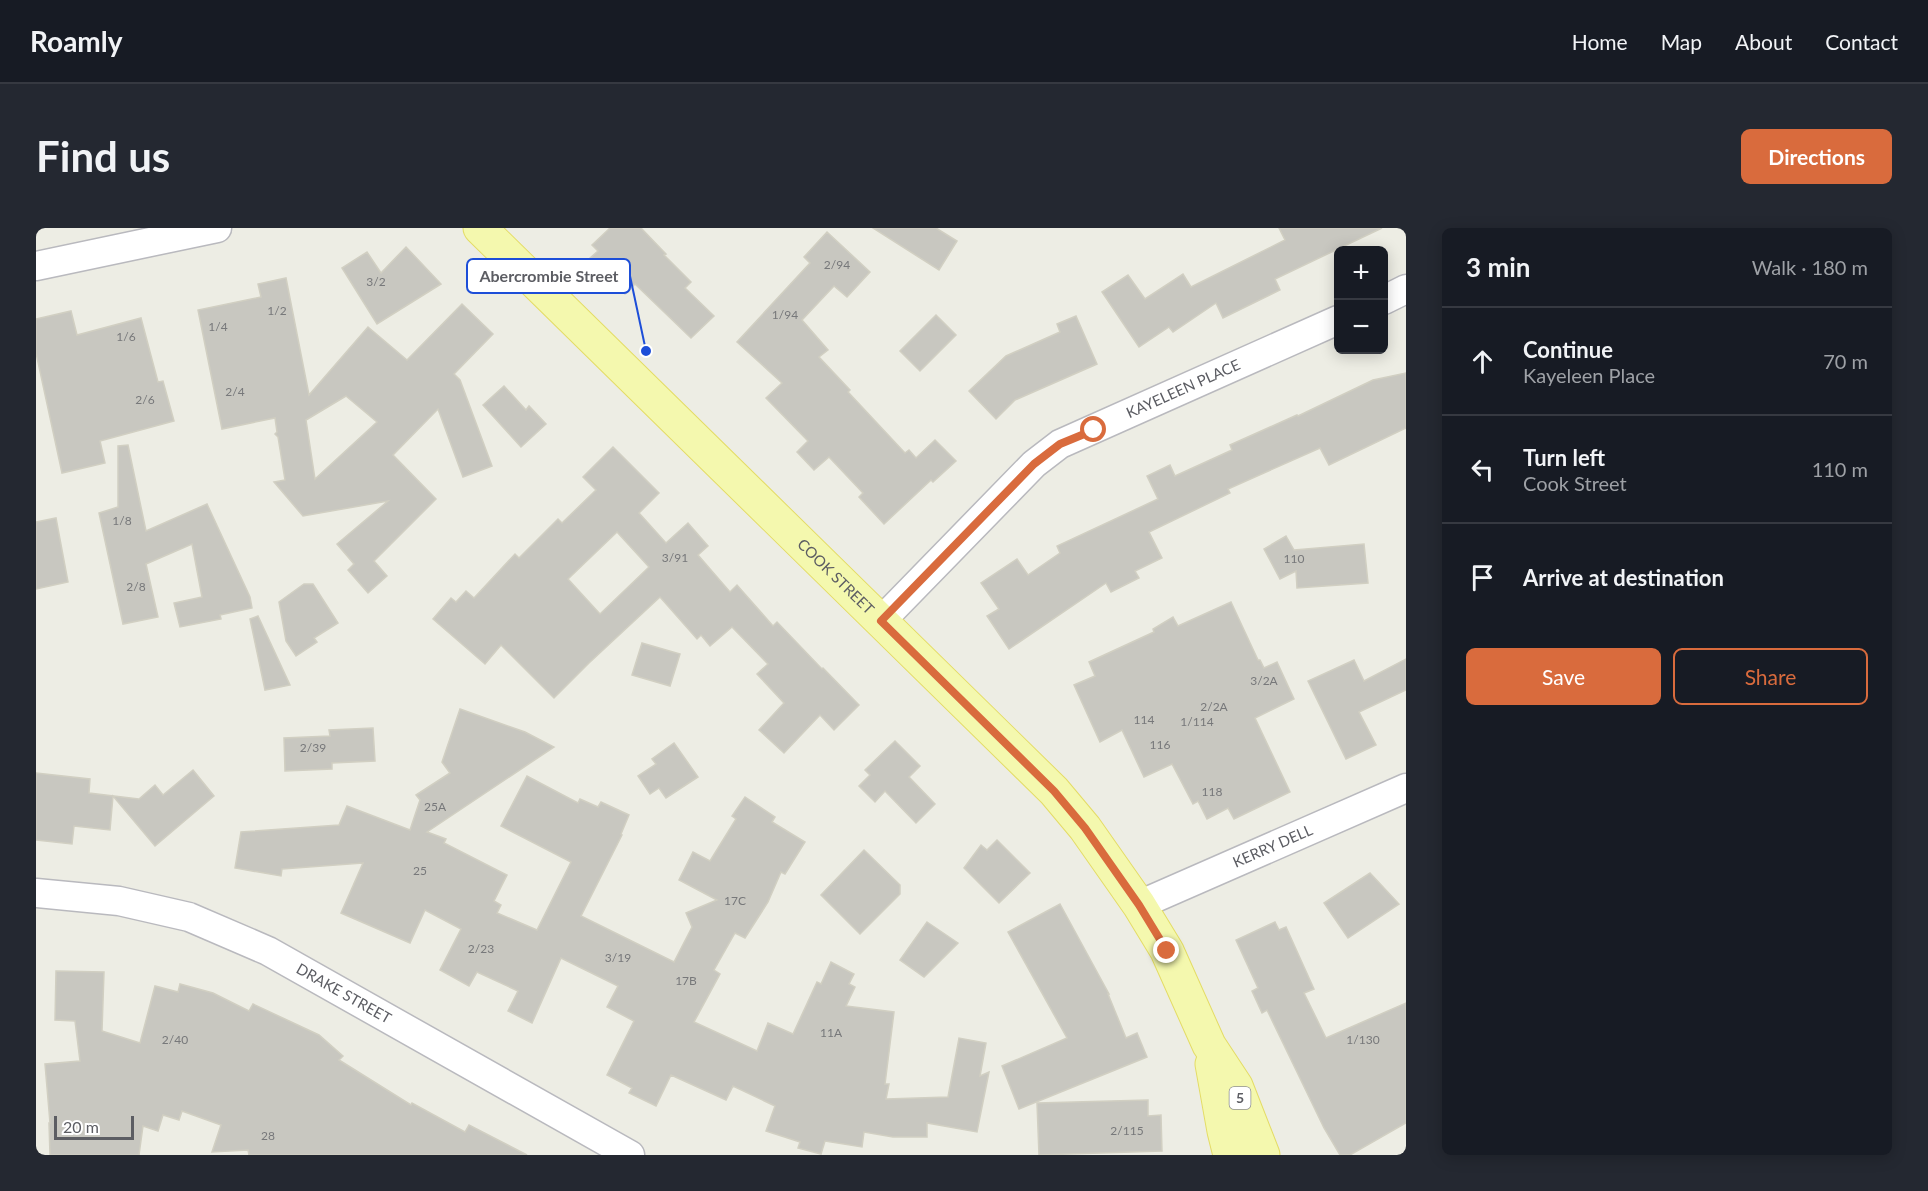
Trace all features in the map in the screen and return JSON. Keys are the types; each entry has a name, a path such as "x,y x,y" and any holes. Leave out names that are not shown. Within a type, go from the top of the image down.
{"main road":[{"name":"COOK STREET","path":"480,228 1054,791 1085,828 1139,905 1167,951 1209,1045 1236,1086 1263,1155"},
{"name":"COOK STREET","path":"1209,1045 1230,1155"}],"street":[{"path":"36,266 217,228"},
{"path":"1388,298 1406,290"},
{"name":"KAYELEEN PLACE","path":"881,621 1034,464 1060,444 1334,322"},
{"name":"KERRY DELL","path":"1139,905 1406,788"},
{"name":"DRAKE STREET","path":"36,893 119,901 189,917 268,951 630,1155"}],"building":[{"path":"610,228 641,228 691,282 685,288 714,316 691,338 635,284 625,294 590,258 598,251 592,245"},
{"path":"873,228 936,228 957,241 939,270"},
{"path":"1279,228 1382,228 1344,246 1334,246 1334,251 1275,279 1280,290 1223,318 1216,303 1173,332 1169,327 1139,347 1102,292 1128,275 1145,299 1183,274 1191,287 1285,240"},
{"path":"827,232 870,272 847,297 834,286 802,320 828,350 819,357 905,453 909,450 916,458 935,440 956,461 933,482 931,480 884,524 859,497 863,493 829,457 814,470 797,452 808,441 766,398 782,383 737,342 810,263 804,257"},
{"path":"406,247 441,284 377,324 342,268 367,252 381,273"},
{"path":"286,278 309,395 368,327 407,360 462,304 493,334 454,374 460,380 492,466 463,477 438,409 393,455 436,499 374,561 387,576 368,593 348,570 354,564 337,544 388,501 303,516 274,482 285,480 278,437 275,434 277,432 275,418 222,429 198,310 261,297 258,284","holes":["346,396 377,422 315,479 306,420"]},
{"path":"71,311 77,335 141,318 158,382 163,381 174,421 100,441 105,463 62,473 36,353 36,319"},
{"path":"936,315 956,335 920,371 900,351"},
{"path":"1076,316 1097,364 1015,400 996,419 969,391 1006,356 1060,332 1057,324"},
{"path":"1406,373 1406,428 1329,465 1320,448 1228,489 1230,493 1149,532 1162,558 1135,571 1139,578 1111,592 1106,583 1009,649 987,616 999,609 981,583 1017,559 1028,575 1060,553 1057,546 1158,499 1147,476 1170,465 1175,476 1232,450 1230,445 1373,380"},
{"path":"504,386 526,410 529,406 546,424 521,447 483,405"},
{"path":"128,445 146,531 207,504 250,597 252,608 220,615 221,619 180,627 174,603 202,597 192,544 146,564 158,617 123,624 99,513 118,507 118,446"},
{"path":"613,447 659,493 639,513 666,543 688,523 708,546 698,555 730,592 737,585 773,626 777,622 859,705 834,730 820,715 784,753 759,730 784,703 757,674 768,664 732,627 710,646 701,635 697,639 660,597 554,698 501,645 485,664 433,619 451,598 456,602 466,591 474,598 515,554 519,558 558,519 562,523 596,490 583,477","holes":["617,532 649,567 600,614 568,579"]},
{"path":"56,518 68,582 36,589 36,522"},
{"path":"1286,536 1294,550 1364,544 1368,583 1297,588 1296,571 1280,579 1264,549"},
{"path":"304,584 313,584 338,623 314,638 317,642 296,656 286,641 279,602"},
{"path":"1231,602 1258,660 1264,668 1277,662 1294,699 1255,718 1290,792 1234,819 1228,808 1207,819 1198,801 1193,804 1172,764 1144,777 1122,730 1100,742 1074,685 1095,676 1089,662 1154,632 1153,629 1173,617 1178,626"},
{"path":"258,616 290,685 265,690 250,619"},
{"path":"642,643 680,654 670,686 632,675"},
{"path":"1406,659 1406,690 1359,712 1376,745 1346,759 1308,681 1354,660 1364,681"},
{"path":"460,709 525,732 554,747 427,832 446,839 444,843 507,875 494,901 501,905 497,913 537,930 571,862 501,826 527,776 578,803 580,799 598,807 601,802 629,815 622,835 581,916 674,962 692,927 686,913 717,900 679,880 693,852 710,861 736,819 732,816 745,797 775,817 772,822 805,842 785,874 781,872 768,902 745,938 735,933 714,970 720,974 694,1022 757,1051 768,1023 793,1034 817,982 821,984 831,962 854,974 849,984 855,987 846,1006 894,1012 885,1084 889,1084 886,1099 948,1097 959,1038 986,1043 980,1076 989,1072 977,1132 927,1123 927,1137 893,1137 864,1132 862,1147 825,1141 821,1154 798,1148 800,1142 766,1131 775,1106 733,1086 726,1100 671,1075 656,1106 629,1093 632,1088 607,1075 634,1021 607,1007 618,986 561,958 532,1023 508,1011 518,991 477,972 469,986 440,970 461,929 425,910 410,943 341,913 363,863 282,869 281,876 235,868 241,832 339,825 347,806 410,830 420,800 416,795 450,773 442,762"},
{"path":"373,728 375,761 332,763 332,769 285,771 284,738 330,736 329,730"},
{"path":"895,741 920,766 909,777 935,804 916,823 885,791 875,802 859,786 870,775 865,770"},
{"path":"674,743 698,777 666,798 659,788 650,794 638,776 656,764 652,759"},
{"path":"193,770 214,796 155,846 113,796 110,830 74,826 72,844 36,840 36,773 90,779 89,793 139,799 155,785 163,795"},
{"path":"997,840 1030,873 999,903 964,868 981,845 987,850"},
{"path":"864,850 900,885 900,894 860,934 821,895"},
{"path":"1370,873 1399,904 1348,938 1324,903"},
{"path":"1060,904 1109,994 1126,1038 1137,1033 1147,1057 1019,1109 1002,1066 1067,1038 1008,932"},
{"path":"927,922 958,943 924,977 900,960"},
{"path":"1275,922 1279,930 1286,927 1314,989 1304,993 1326,1038 1406,1003 1406,1123 1350,1155 1340,1155 1324,1128 1267,1010 1262,1013 1252,991 1258,988 1236,940"},
{"path":"56,971 104,972 102,1031 140,1043 155,986 178,992 180,984 213,993 249,1011 253,1004 319,1035 343,1056 339,1060 411,1105 412,1103 465,1132 469,1125 527,1155 249,1155 248,1150 212,1152 221,1125 182,1111 179,1120 163,1115 158,1131 143,1126 139,1155 50,1155 45,1064 80,1061 75,1021 55,1020"},
{"path":"1148,1100 1148,1116 1161,1115 1162,1151 1039,1155 1037,1103"}],"place":[{"name":"Abercrombie Street","path":"646,351"}],"route":[{"path":"1094,430 1060,444 1034,464 881,621 1054,791 1085,828 1139,905 1167,951"}]}
